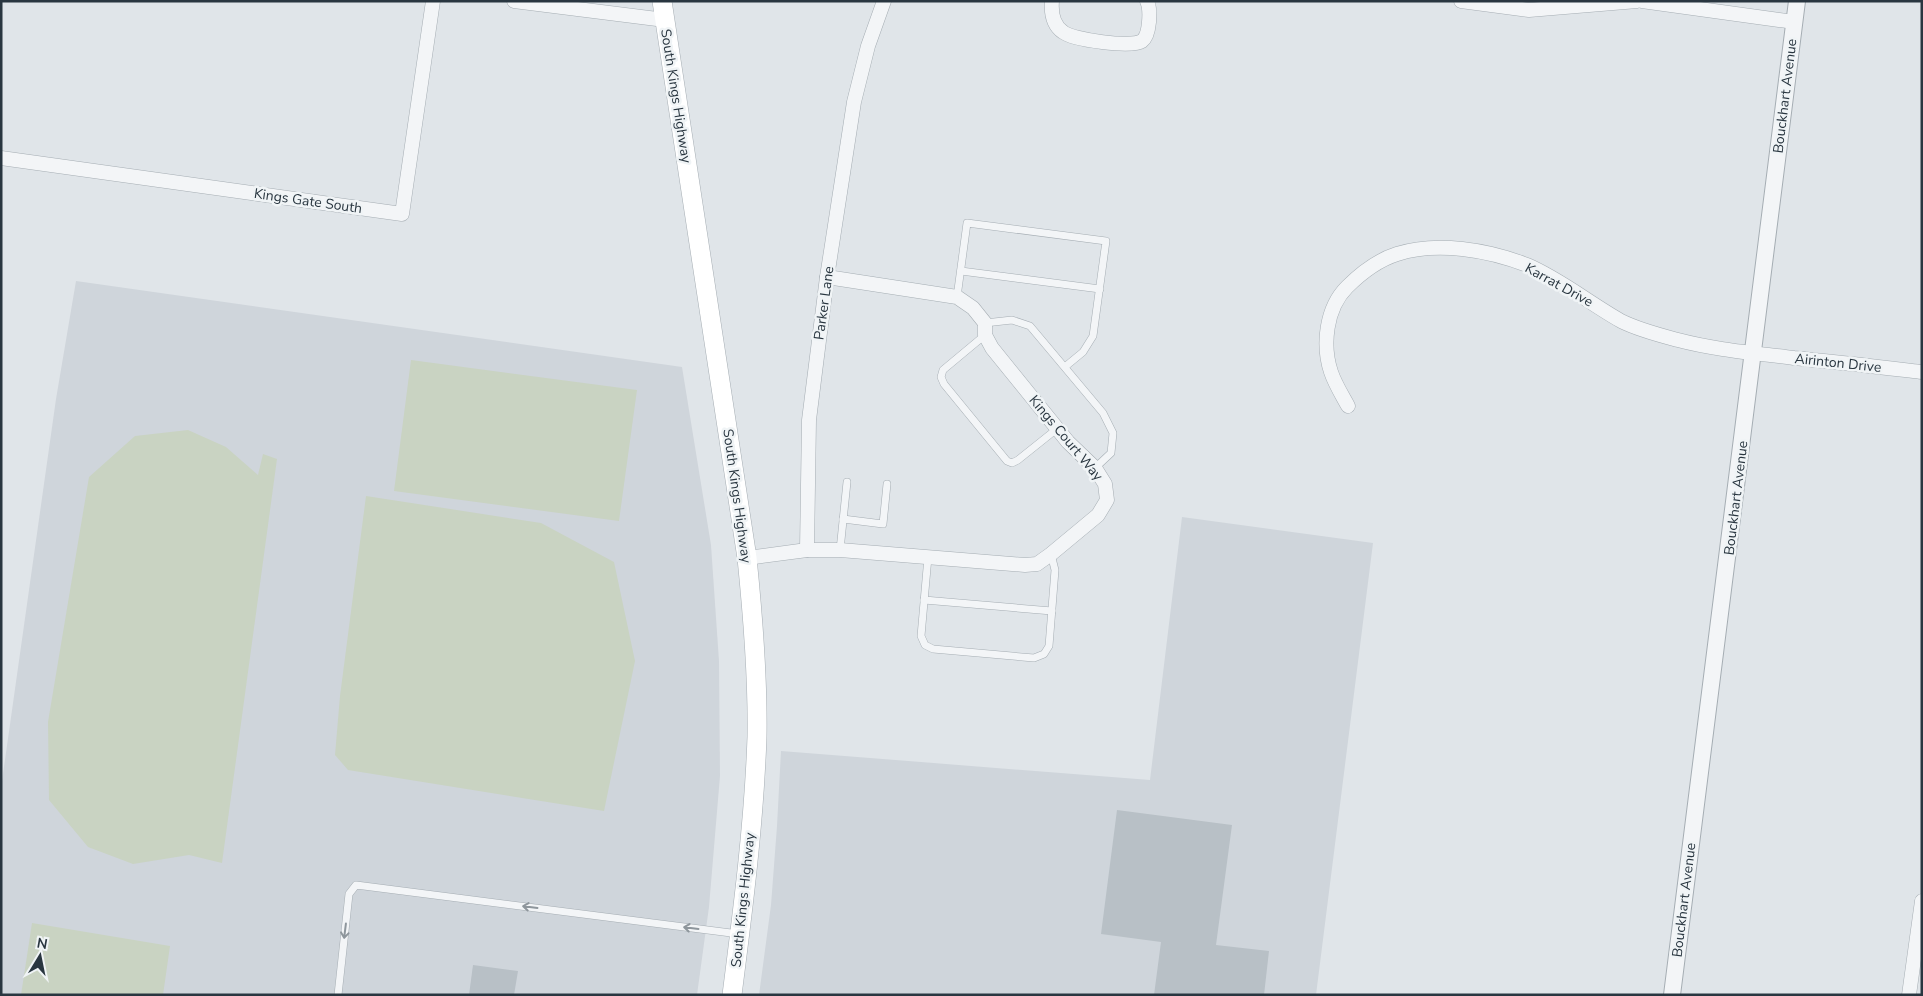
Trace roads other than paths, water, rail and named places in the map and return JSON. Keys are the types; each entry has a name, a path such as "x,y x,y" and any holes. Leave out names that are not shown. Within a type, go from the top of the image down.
{"main road":[{"name":"South Kings Highway","path":"663,10 747,558 754,641 757,735 750,833 732,995"}],"street":[{"name":"Kings Gate South","path":"1,158 402,214 433,1"},
{"path":"514,1 663,10"},
{"name":"Parker Lane","path":"807,550 809,420 827,277 854,102 868,46 884,1"},
{"path":"1052,1 1051,8 1054,22 1062,32 1072,37 1131,45 1142,41 1147,34 1150,7 1147,1"},
{"path":"1461,1 1529,10 1637,1"},
{"path":"1642,1 1794,22"},
{"name":"Bouckhart Avenue","path":"1672,995 1797,1"},
{"name":"Karrat Drive","path":"1348,406 1331,373 1326,351 1327,328 1334,307 1343,291 1356,277 1396,254 1424,248 1476,251 1527,265 1622,322 1642,330 1718,349 1754,353"},
{"name":"Kings Court Way","path":"807,550 840,550 1025,565 1037,564 1052,554 1098,515 1107,500 1105,484 1095,468 1068,442 992,348 985,329 973,308 957,297 827,277"},
{"name":"Airinton Drive","path":"1754,353 1922,372"},
{"path":"747,558 807,550"},
{"path":"1910,995 1922,901"}],"lane":[{"path":"957,297 967,224 1106,241 1093,336 1083,352 1066,366"},
{"path":"961,271 1100,289"},
{"path":"1058,428 1018,460 1012,463 1007,461 944,384 941,377 943,370 985,329 1012,320 1030,326 1066,366 1103,413 1113,433 1111,453 1095,468"},
{"path":"840,550 847,482"},
{"path":"843,519 883,524 887,484"},
{"path":"928,557 921,636 925,645 933,649 1034,658 1044,654 1049,646 1055,570 1052,554"},
{"path":"924,600 1052,611"},
{"path":"338,995 349,894 356,885 740,934"}]}
